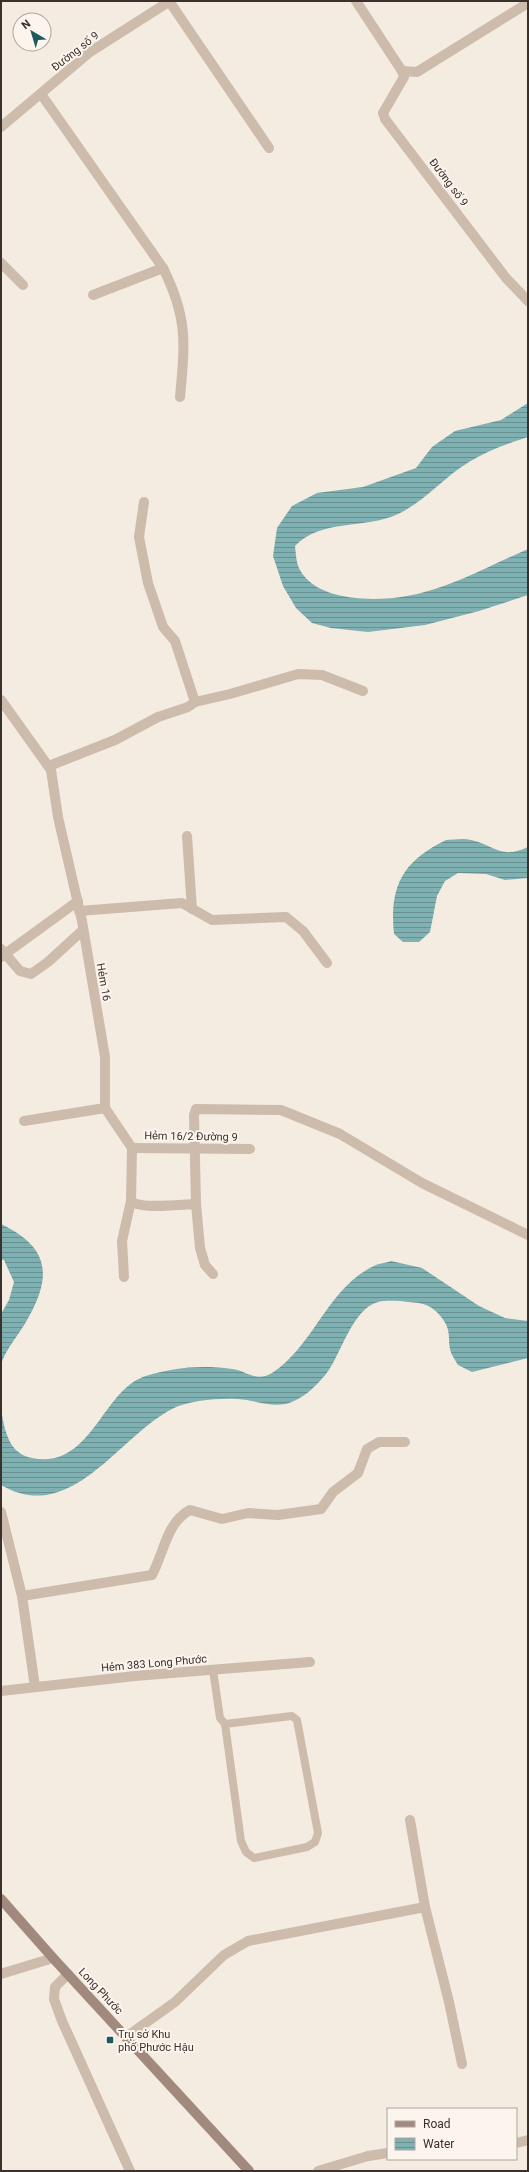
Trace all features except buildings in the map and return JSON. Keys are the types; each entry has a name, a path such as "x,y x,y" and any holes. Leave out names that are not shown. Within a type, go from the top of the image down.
{"street":[{"path":"170,1 269,148"},
{"name":"Đường số 9","path":"1,127 90,52 170,1"},
{"path":"356,1 402,71 417,72 528,3"},
{"name":"Đường số 9","path":"402,71 404,77 383,113 385,119 506,278 528,301"},
{"path":"41,94 163,268 175,291 184,324 185,348 180,398"},
{"path":"1,263 23,285"},
{"path":"93,295 163,268"},
{"path":"144,502 139,537 148,583 162,627 176,641 195,702"},
{"path":"49,766 115,740 158,717 188,707 195,702 230,694 298,674 322,675 363,691"},
{"name":"Hẻm 16","path":"1,700 49,766 58,817 84,930 105,1057 105,1108"},
{"path":"187,836 192,909"},
{"path":"84,930 48,962 31,974 20,971 2,953 78,906 182,903 212,920 286,917 303,931 327,963"},
{"path":"24,1121 105,1108 132,1148 132,1201 122,1241 124,1277"},
{"path":"213,1274 205,1265 200,1248 196,1204 194,1114 196,1109 281,1110 340,1134 422,1183 528,1235"},
{"name":"Hẻm 16/2 Đường 9","path":"132,1148 250,1149"},
{"path":"132,1201 136,1204 146,1205 196,1204"},
{"path":"22,1596 152,1575 160,1562 169,1533 180,1516 190,1510 222,1519 248,1513 278,1515 321,1509 333,1492 358,1473 367,1449 379,1442 405,1442"},
{"path":"1,1512 22,1596 35,1687"},
{"name":"Hẻm 383 Long Phước","path":"1,1691 310,1662"},
{"path":"410,1820 425,1907 449,2002 462,2064"},
{"name":"Long Phước","path":"1,1899 53,1958 249,2171"},
{"path":"126,2037 175,2002 224,1955 248,1941 425,1907"},
{"path":"1,1974 53,1958"},
{"path":"68,1974 55,1987 54,1999 62,2021 130,2171"},
{"path":"517,2143 528,2140"},
{"path":"318,2171 368,2156 387,2153"}],"lane":[{"path":"213,1670 220,1718 225,1724 241,1841 246,1852 254,1858 307,1847 315,1842 318,1833 300,1725 297,1720 292,1716 225,1724"}],"water":[{"path":"528,403 528,437 483,454 469,462 417,503 398,514 371,522 318,531 306,537 295,546 296,558 300,570 309,581 322,590 355,598 373,599 407,596 435,589 462,579 528,549 528,595 479,611 425,625 368,632 331,628 312,623 296,608 283,586 273,556 277,528 292,506 317,493 363,487 416,468 432,447 455,431 501,420"},
{"path":"446,840 471,840 504,852 518,851 528,847 528,878 505,880 486,874 458,873 445,881 437,896 430,932 419,942 403,942 394,934 393,917 394,902 402,877 409,866 419,857 431,848"},
{"path":"1,1224 29,1242 37,1253 42,1264 43,1276 41,1289 35,1304 24,1326 6,1352 1,1364 1,1314 9,1300 14,1282 4,1260 1,1259"},
{"path":"391,1261 422,1268 479,1306 505,1318 528,1321 528,1358 472,1372 458,1365 450,1349 447,1326 442,1318 431,1307 419,1303 393,1301 378,1302 369,1306 354,1323 323,1378 316,1386 294,1401 287,1404 273,1405 238,1399 222,1399 204,1400 179,1406 152,1422 92,1473 72,1486 50,1494 26,1495 1,1485 1,1408 6,1432 12,1446 24,1456 32,1458 52,1458 69,1452 83,1441 118,1396 131,1384 146,1376 178,1369 199,1367 232,1369 261,1377 272,1373 287,1362 345,1288 358,1276 374,1266"}],"place":[{"name":"Trụ sở Khu phố Phước Hậu","path":"110,2040"}]}
